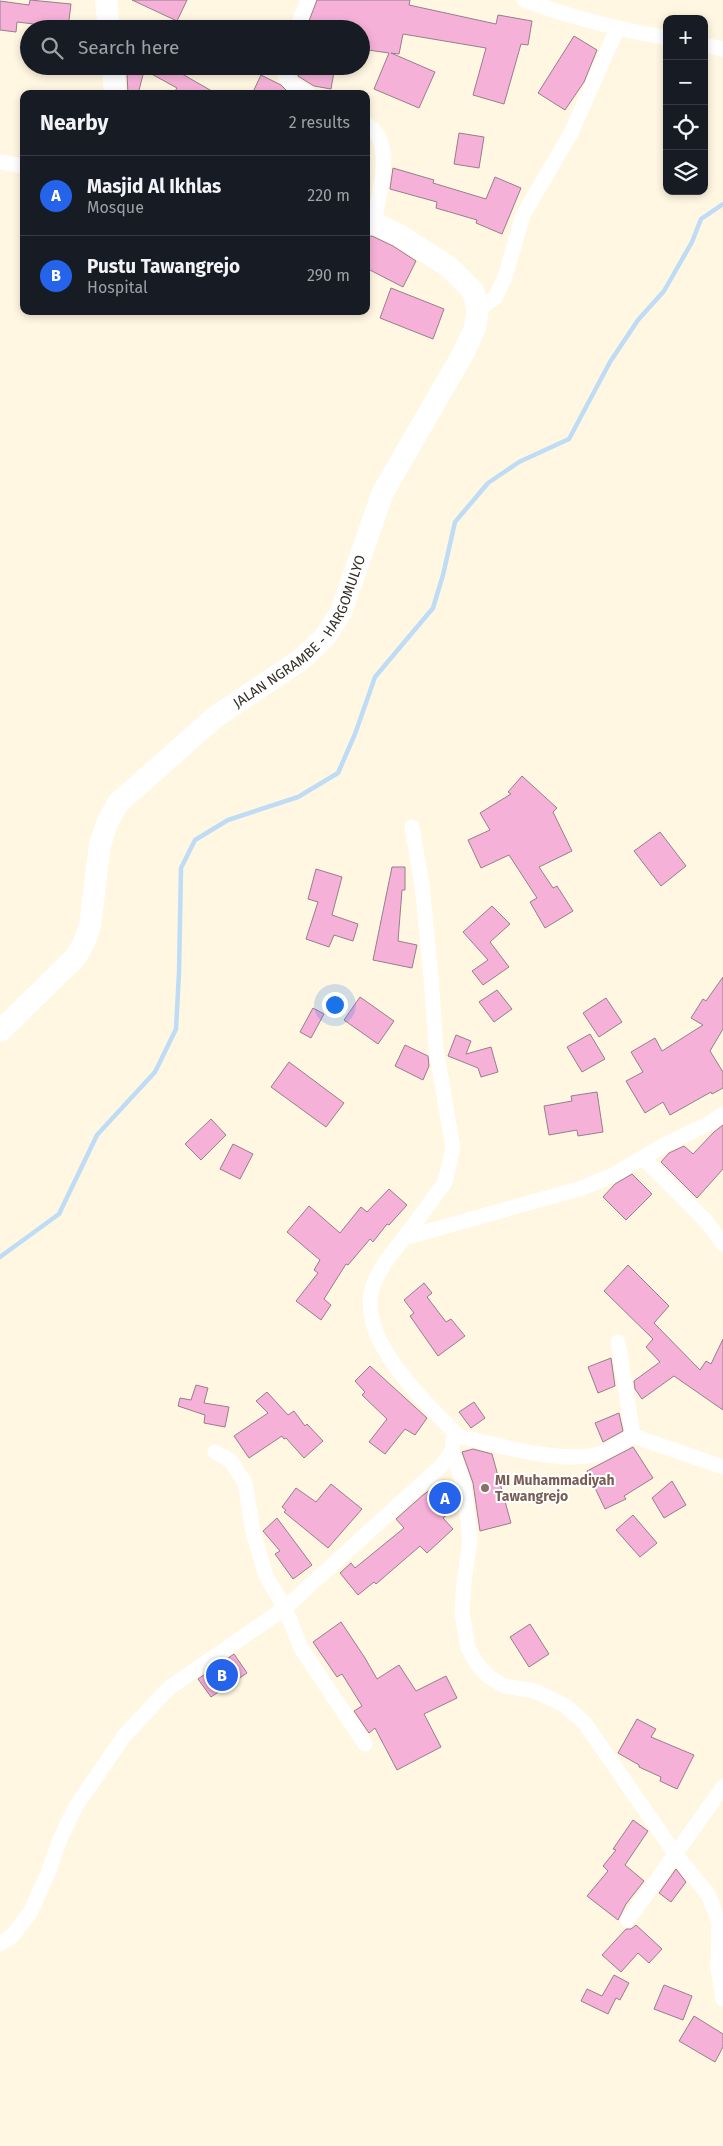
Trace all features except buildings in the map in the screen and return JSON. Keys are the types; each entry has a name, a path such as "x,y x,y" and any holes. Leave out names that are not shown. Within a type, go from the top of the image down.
{"main road":[{"path":"106,0 108,20"},
{"path":"114,75 115,90"},
{"path":"370,224 405,239 449,267 473,291 478,309"},
{"name":"JALAN NGRAMBE - HARGOMULYO","path":"0,1031 75,958 83,945 90,926 100,844 108,821 118,803 214,718 302,659 325,637 340,612 383,492 463,354 475,328 478,309"}],"street":[{"path":"300,20 308,0"},
{"path":"524,0 577,19 663,37"},
{"path":"478,309 495,298 502,284 523,215 571,133 618,29"},
{"path":"708,46 723,49"},
{"path":"285,75 289,82 302,90"},
{"path":"370,127 380,135 384,158 370,224"},
{"path":"0,162 20,165"},
{"path":"412,827 422,885 436,1049 454,1148 445,1182 386,1261 374,1285 371,1307 374,1326 386,1354 403,1377 457,1435 454,1435 452,1451 464,1486 470,1540 462,1613 468,1648 477,1664 488,1676 504,1686 534,1691 564,1705 584,1722 676,1855 708,1894 719,1922 718,1968 723,1999"},
{"path":"404,1238 582,1188 613,1175 710,1123 723,1114"},
{"path":"643,1158 706,1221 723,1244"},
{"path":"618,1342 633,1436"},
{"path":"454,1435 556,1457 579,1458 602,1453 633,1436 723,1467"},
{"path":"0,1944 11,1937 30,1913 48,1874 60,1839 76,1806 124,1736 169,1688 285,1608 442,1465 452,1451"},
{"path":"215,1452 232,1461 245,1483 253,1532 266,1576 285,1608 301,1648 365,1744"},
{"path":"628,1920 723,1787"}],"waterway":[{"path":"0,1257 59,1214 97,1135 155,1072 176,1029 181,868 195,840 228,820 298,797 338,773 355,734 375,677 433,608 443,575 455,522 488,483 519,462 569,439 610,362 638,320 664,291 692,242 701,219 723,204"}],"place":[{"name":"MI Muhammadiyah Tawangrejo","path":"485,1488"},
{"name":"Masjid Al Ikhlas","path":"445,1498"},
{"name":"Pustu Tawangrejo","path":"222,1675"}]}
